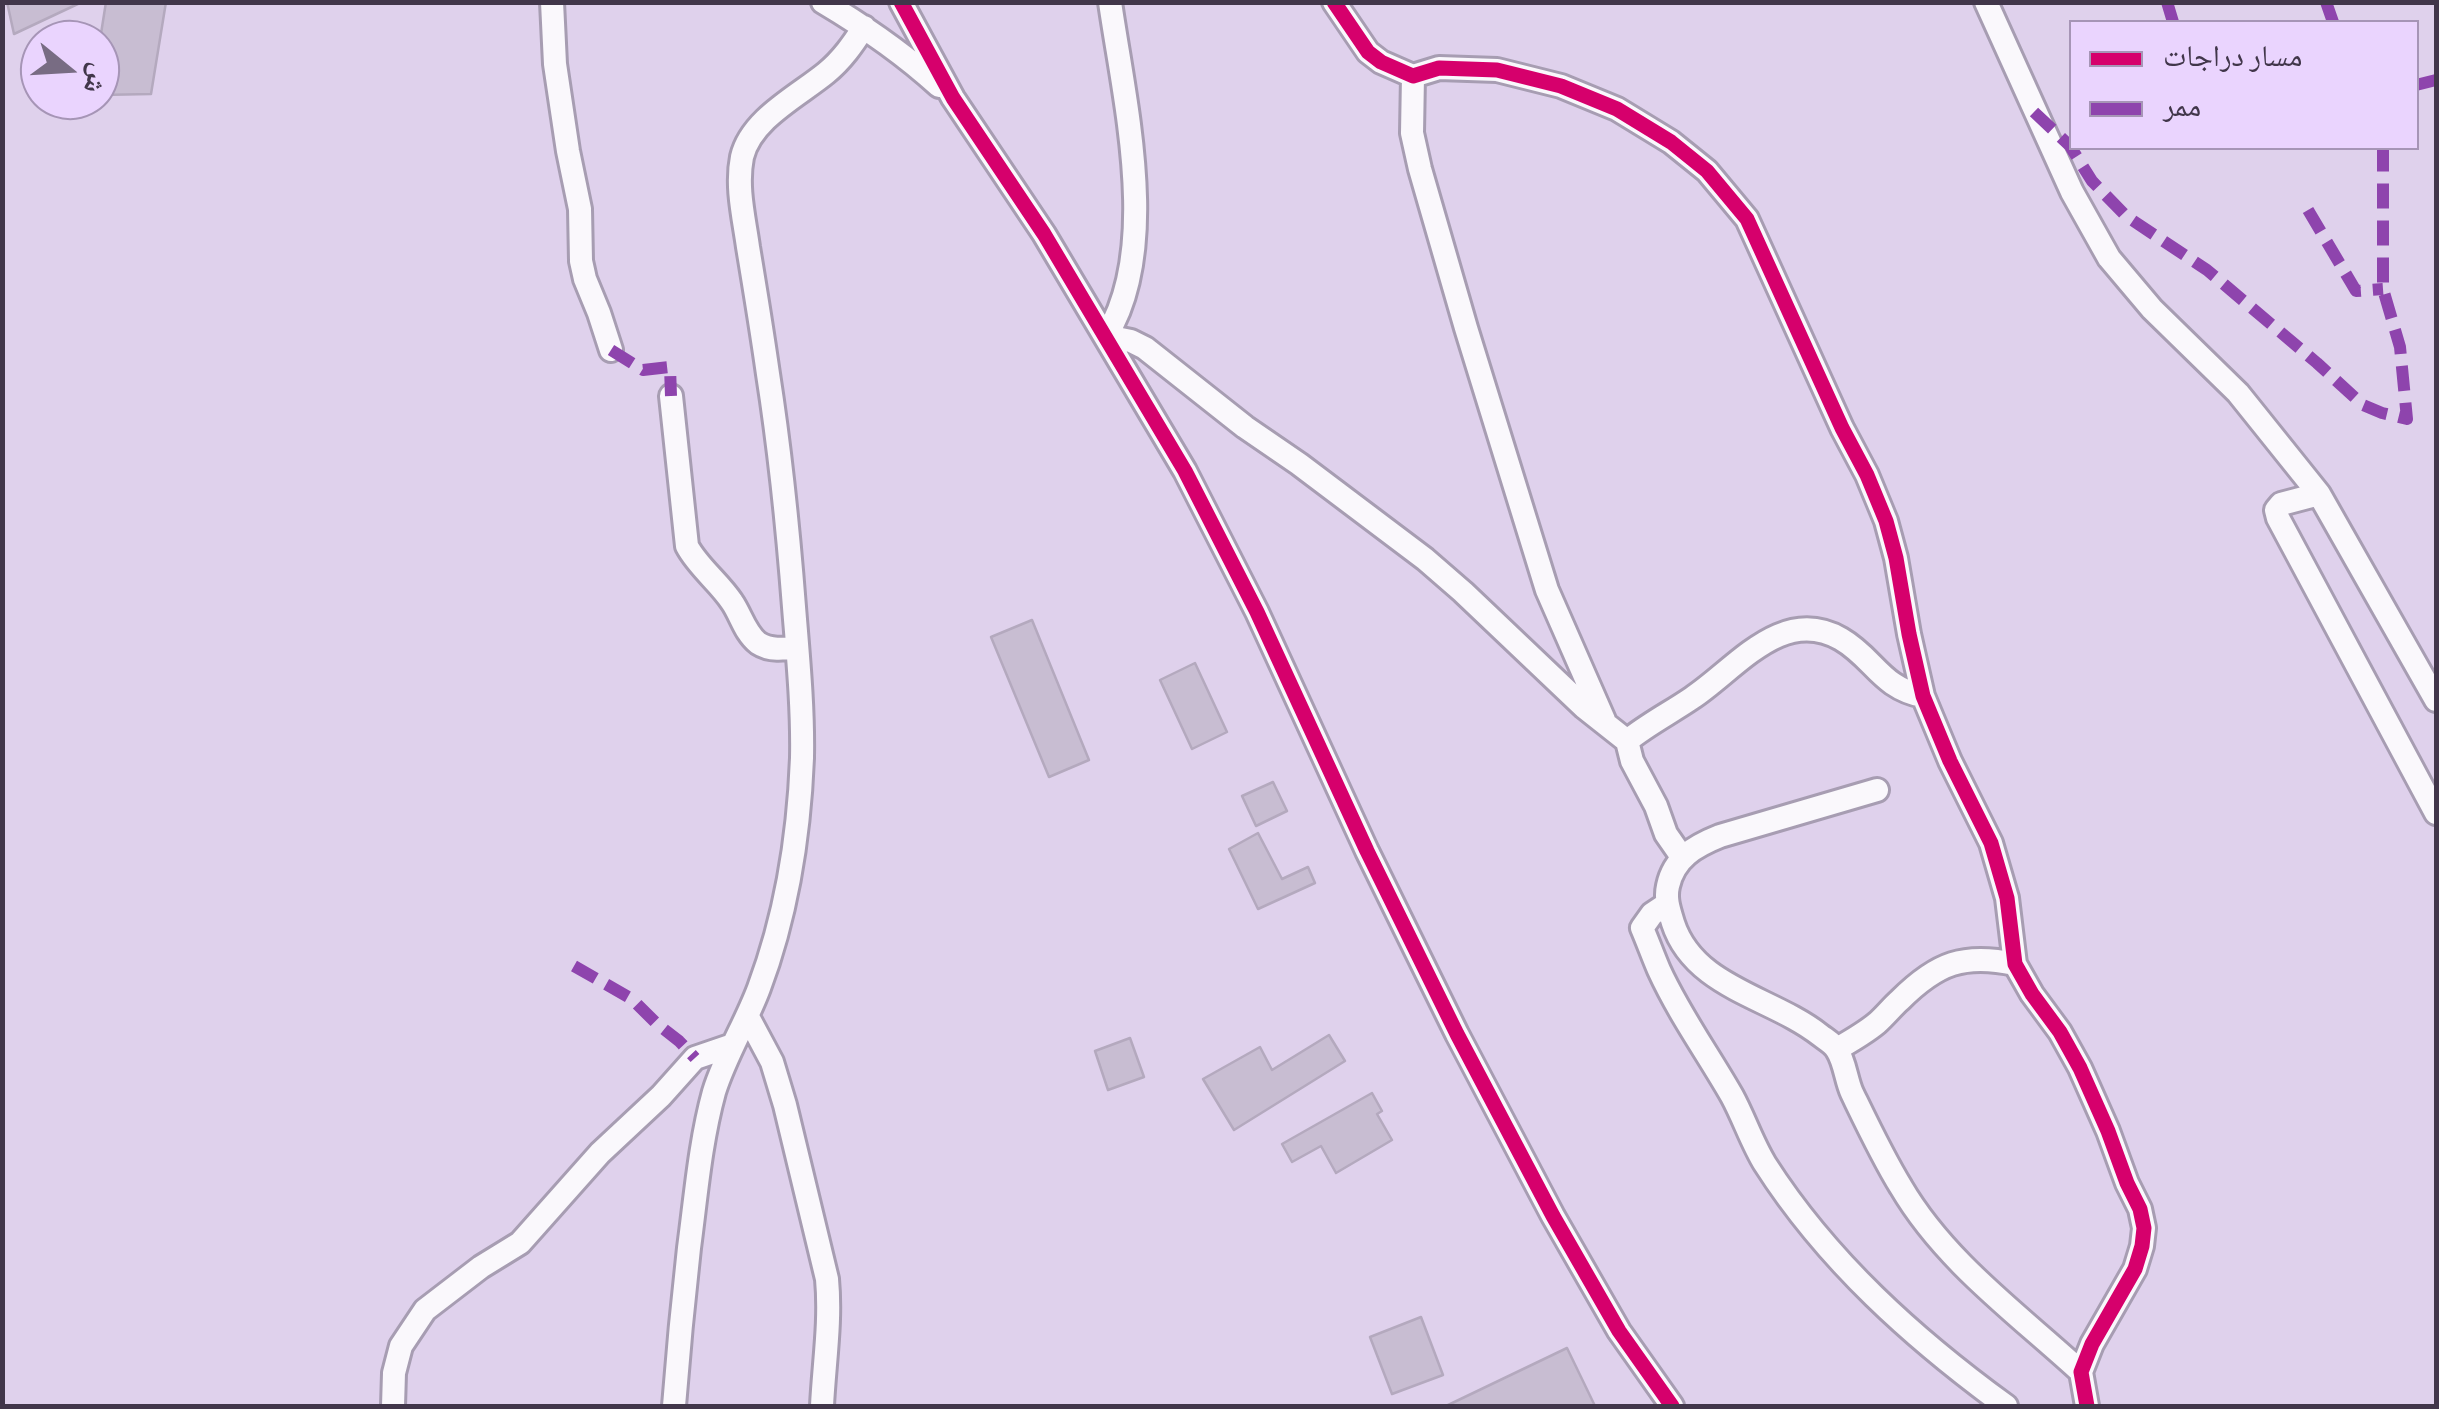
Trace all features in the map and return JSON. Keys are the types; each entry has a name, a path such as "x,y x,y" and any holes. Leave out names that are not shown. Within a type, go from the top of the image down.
{"street":[{"path":"552,2 555,64 580,208 581,261 611,350"},
{"path":"823,2 910,60 952,98"},
{"path":"901,2 952,98 1044,234 1185,471 1457,1034 1619,1331 1672,1406"},
{"path":"1106,336 1127,288 1135,236 1131,146 1110,2"},
{"path":"1334,2 1368,52 1414,76 1439,68 1496,70 1561,86 1603,103 1671,142 1707,170 1748,219 1886,521 1922,696 1991,844 2007,898 2016,964 2080,1068 2140,1209 2144,1228 2135,1270 2092,1344 2081,1372 2088,1406"},
{"path":"1986,2 2072,192 2109,258 2152,309 2238,393 2319,494 2436,700"},
{"path":"674,1406 698,1168 716,1086 762,983 789,876 798,812 802,720 797,647 782,477 741,197 742,158 757,129 829,71 864,26"},
{"path":"1414,76 1412,133 1466,328 1547,590 1606,723"},
{"path":"1106,336 1145,348 1244,428 1425,559 1463,592 1573,697 1627,741 1632,761 1666,834 1682,858"},
{"path":"671,396 687,546 692,557 732,600 751,636 761,645 778,650 797,647"},
{"path":"2319,494 2281,504 2276,510 2278,518 2436,813"},
{"path":"1627,741 1692,698 1748,652 1782,633 1802,628 1839,638 1891,684 1922,696"},
{"path":"1877,790 1701,844 1682,858 1670,876 1667,904 1676,933 1693,959 1735,989 1807,1025 1837,1049 1850,1089 1900,1186 1924,1222 2006,1307 2081,1372"},
{"path":"1667,904 1652,914 1642,928 1660,972 1733,1098 1762,1160 1832,1254 1948,1364 2006,1406"},
{"path":"1837,1049 1878,1022 1914,987 1948,965 1964,959 2016,964"},
{"path":"748,1017 772,1062 827,1279 830,1307 822,1406"},
{"path":"392,1406 401,1346 425,1310 520,1243 600,1153 695,1058 733,1045"}],"building":[{"path":"7,2 82,2 44,20 20,20 20,31 14,34"},
{"path":"106,2 166,2 151,94 120,95 120,20 103,20"},
{"path":"1032,620 1089,760 1049,777 991,637"},
{"path":"1195,663 1227,732 1192,749 1160,680"},
{"path":"1273,782 1287,811 1256,826 1242,796"},
{"path":"1258,833 1282,879 1308,867 1315,883 1258,909 1229,849"},
{"path":"1329,1035 1345,1061 1234,1130 1203,1079 1260,1047 1272,1070"},
{"path":"1130,1038 1144,1077 1108,1090 1095,1051"},
{"path":"1372,1093 1382,1111 1377,1114 1392,1140 1336,1173 1321,1146 1292,1162 1282,1144"},
{"path":"1421,1317 1443,1375 1392,1394 1370,1337"},
{"path":"1567,1348 1595,1406 1446,1406"}],"marked path":[{"path":"2167,2 2172,20"},
{"path":"2326,2 2332,20"},
{"path":"2419,84 2436,80"},
{"path":"2034,112 2069,145"},
{"path":"2073,150 2092,181 2126,216 2207,270 2363,405 2407,419 2400,347 2383,289 2383,150"},
{"path":"2308,210 2356,291 2383,289"},
{"path":"611,350 643,370 670,367 671,396"},
{"path":"574,966 632,999 695,1058"}],"cycle path":[{"path":"901,2 953,98 1044,234 1185,471 1257,612 1457,1034 1619,1331 1672,1406"},
{"path":"1334,2 1368,52 1413,76 1439,68 1497,70 1561,86 1617,109 1671,142 1707,171 1747,219 1886,521 1923,696 1991,843 2007,898 2015,964 2080,1068 2140,1209 2144,1228 2135,1269 2092,1344 2081,1372 2087,1406"}]}
